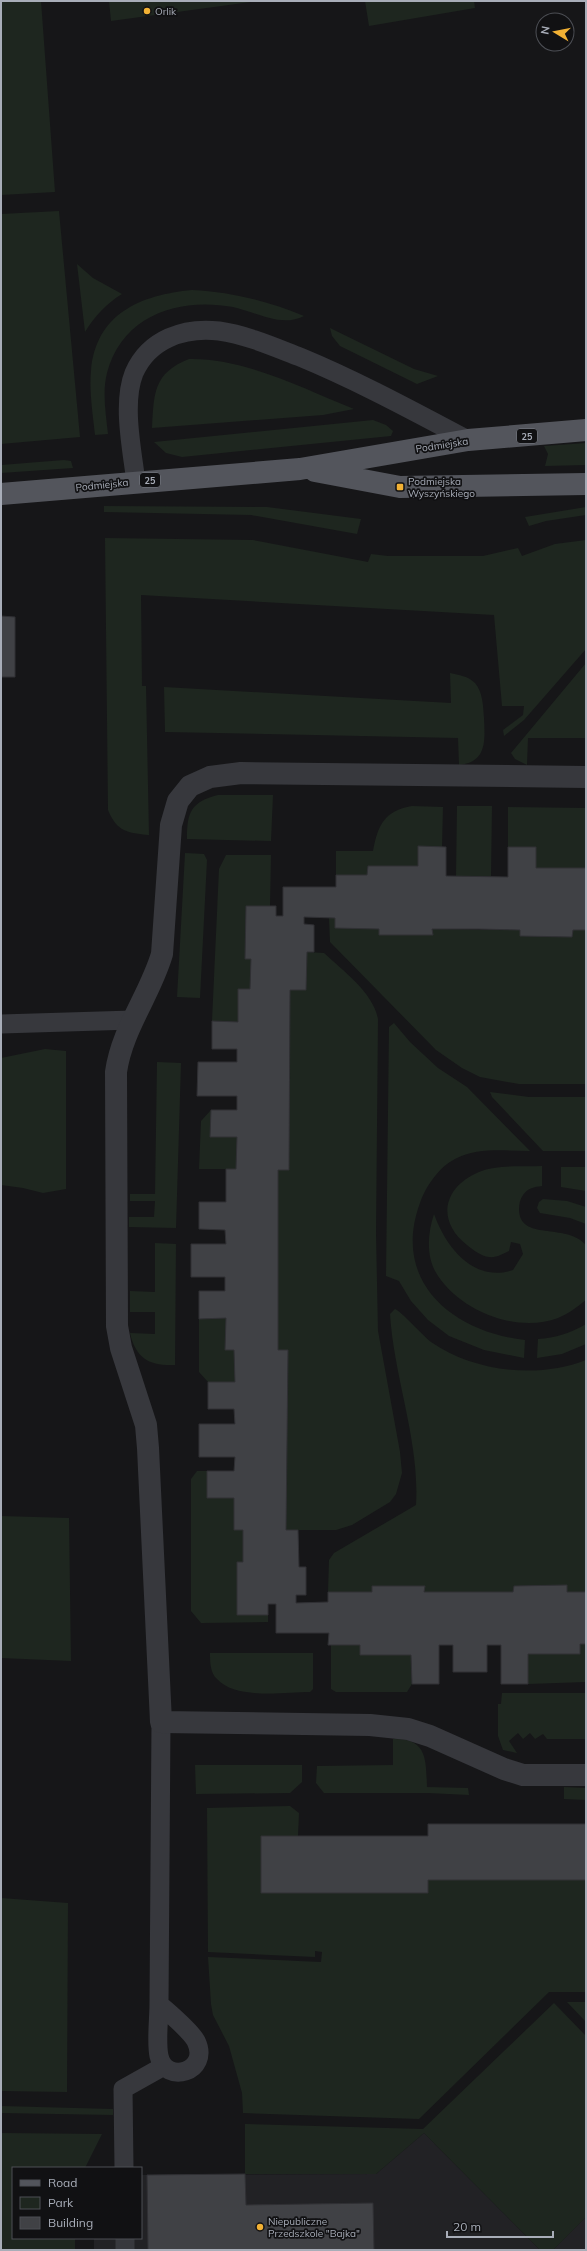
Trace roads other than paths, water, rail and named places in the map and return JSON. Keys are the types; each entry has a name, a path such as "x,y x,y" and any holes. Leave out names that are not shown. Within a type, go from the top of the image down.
{"main road":[{"name":"Podmiejska","path":"1,494 300,468 468,440 586,430"},
{"name":"Podmiejska","path":"300,468 400,487 586,484"}],"street":[{"path":"586,777 240,773 210,777 190,786 178,801 171,825 162,954 158,968 132,1020 119,1052 116,1072 115,1304 121,1348 146,1425 161,1722 370,1725 408,1729 430,1736 504,1769 523,1775 586,1775"}],"lane":[{"path":"136,482 130,423 130,396 134,374 144,355 160,341 179,333 219,331 272,346 332,370 394,400 468,440"},
{"path":"1,1024 132,1020"},
{"path":"159,2004 195,2040 199,2051 198,2061 191,2069 182,2073 172,2072 164,2066 159,2056 159,2004 161,1722"},
{"path":"124,2167 123,2090 164,2066"},
{"path":"125,2239 125,2250"}],"place":[{"name":"Orlik","path":"147,11"},
{"name":"Podmiejska Wyszyńskiego","path":"400,487"},
{"name":"Niepubliczne Przedszkole \"Bajka\"","path":"260,2227"}]}
